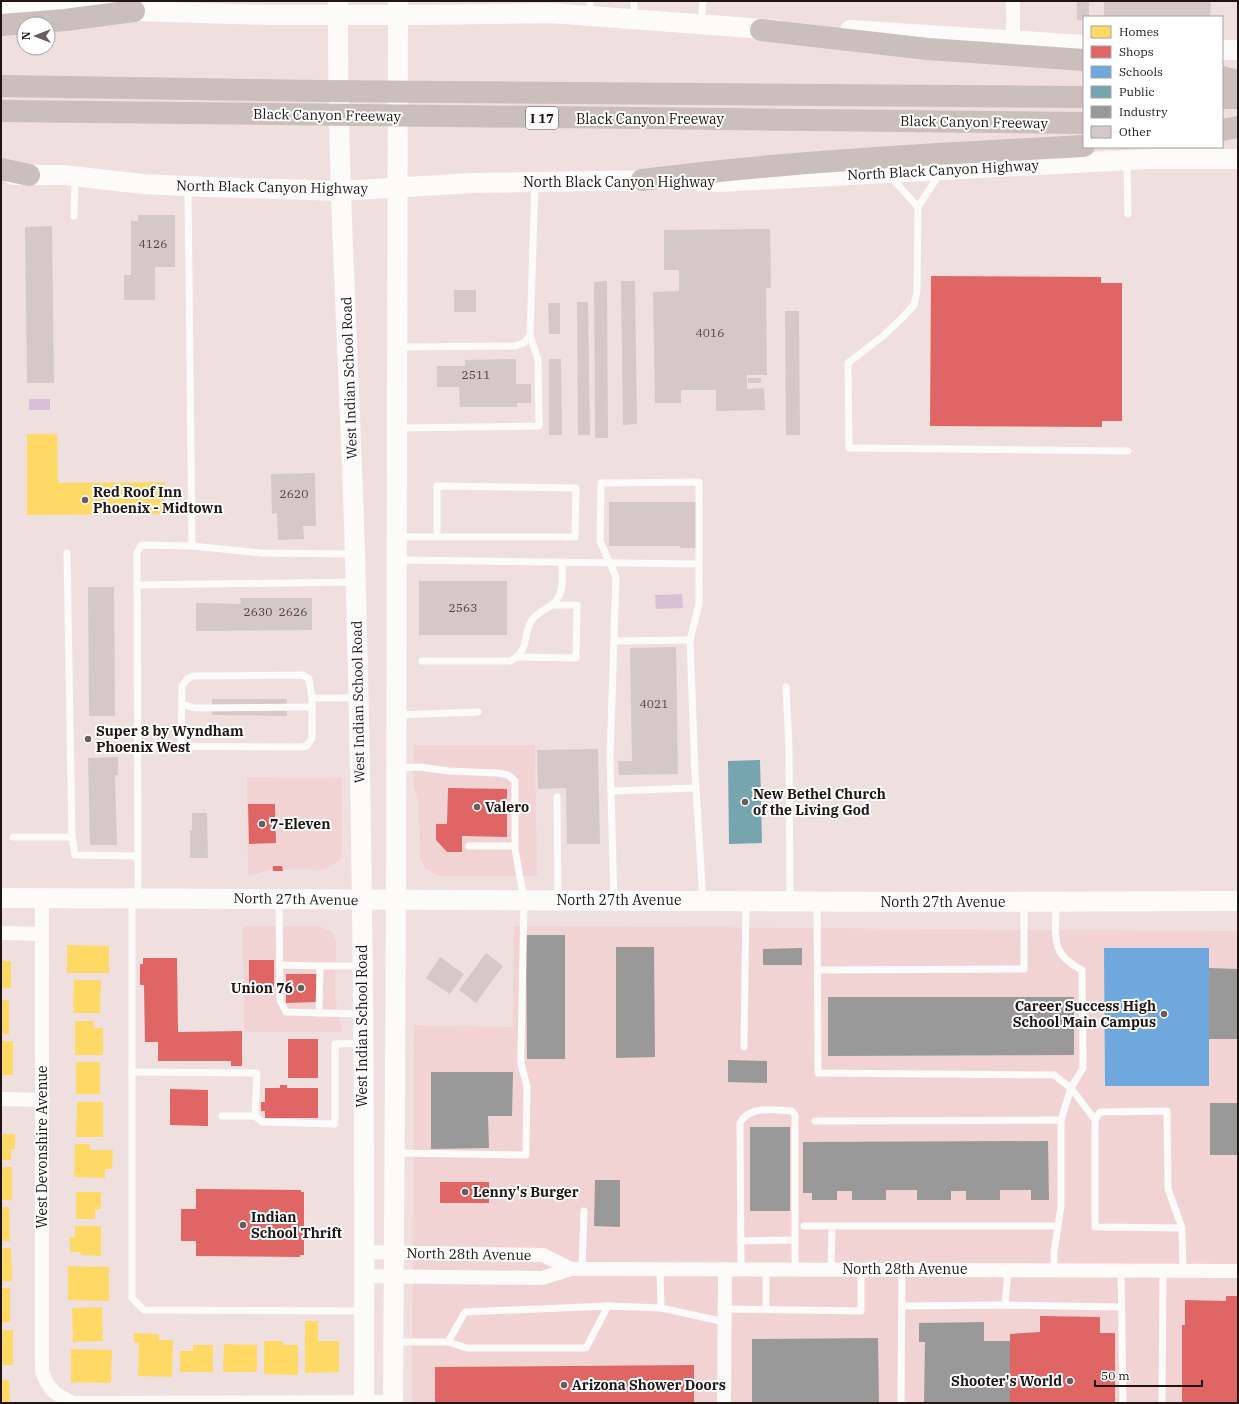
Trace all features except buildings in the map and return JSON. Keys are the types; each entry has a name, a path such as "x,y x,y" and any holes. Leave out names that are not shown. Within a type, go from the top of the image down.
{"highway":[{"path":"1,25 65,20 134,11"},
{"path":"761,30 928,50 1083,60"},
{"path":"1,72 631,80 1083,82"},
{"path":"1223,77 1238,82"},
{"path":"1223,83 1238,82"},
{"path":"1,86 321,91 1083,97"},
{"path":"1223,98 1238,98"},
{"name":"Black Canyon Freeway","path":"1,111 1083,123"},
{"path":"1223,124 1238,126"},
{"path":"1223,130 1238,126"},
{"path":"642,180 720,170 823,160 1083,146"},
{"path":"1,169 29,175"}],"main road":[{"path":"1,10 67,6 134,11 338,8 550,10 590,8 634,9 701,24 761,30 838,30 1083,45"},
{"name":"West Indian School Road","path":"338,8 339,159 355,554 359,698 363,1043 364,1402"},
{"path":"393,1402 397,715 398,8"},
{"path":"1223,50 1238,50"},
{"name":"North Black Canyon Highway","path":"1,175 75,176 143,184 341,191 472,183 642,180 720,182 1127,160 1238,159"},
{"name":"North 27th Avenue","path":"1,898 790,902 1238,901"}],"street":[{"path":"1013,1 1013,41"},
{"name":"West Devonshire Avenue","path":"42,898 42,1371 45,1381 54,1393 73,1403 177,1402"},
{"path":"1,933 42,934"},
{"path":"1,1099 43,1100"},
{"name":"North 28th Avenue","path":"364,1252 543,1255 577,1269"},
{"name":"North 28th Avenue","path":"364,1276 542,1278 577,1269 1238,1271"},
{"path":"724,1403 725,1269"},
{"path":"177,1402 393,1402"}],"lane":[{"path":"701,24 703,1"},
{"path":"1127,160 1128,214"},
{"path":"942,170 918,207 917,292 914,305 883,336 848,363 849,448 1128,451"},
{"path":"887,173 918,207"},
{"path":"74,216 75,176"},
{"path":"398,428 539,426 538,360 530,335 535,182"},
{"path":"188,186 192,546"},
{"path":"398,347 515,346 524,343 530,335"},
{"path":"614,901 610,758 616,577 600,541 601,483 699,482 699,604 690,640 696,788 703,901"},
{"path":"397,537 437,537 575,537 576,488 437,486 437,537"},
{"path":"355,554 261,553 192,546 141,545 137,553 138,856 135,898 132,1072 132,1298 144,1310 364,1310"},
{"path":"67,553 72,837 75,855 138,856"},
{"path":"397,560 699,564"},
{"path":"553,605 560,595 562,562"},
{"path":"137,585 356,582"},
{"path":"422,661 510,661 518,657 576,658 577,605 553,605 539,611 531,622 524,648 518,657"},
{"path":"614,641 690,640"},
{"path":"137,746 181,747 307,746 312,738 311,683 303,675 193,676 184,682 181,747"},
{"path":"786,687 789,741 790,902"},
{"path":"312,698 359,698"},
{"path":"182,704 194,708 312,707"},
{"path":"397,715 478,712"},
{"path":"395,1153 526,1155 527,1086 521,1053 524,900 515,846 515,781 508,775 449,771 420,767 396,768"},
{"path":"612,790 696,788"},
{"path":"556,797 558,900"},
{"path":"13,837 72,837"},
{"path":"469,846 515,846"},
{"path":"279,899 280,1000 286,1012 362,1014"},
{"path":"744,1047 746,901"},
{"path":"1054,1270 1054,1252 1061,1206 1061,1120 1071,1088 1083,1068 1082,970 1065,961 1060,954 1057,945 1056,901"},
{"path":"817,902 818,1073 1054,1075 1071,1088 1095,1120"},
{"path":"818,970 1024,969 1024,902"},
{"path":"280,966 362,966"},
{"path":"320,966 320,1013"},
{"path":"222,1116 255,1116 262,1122 335,1124 335,1044 363,1043"},
{"path":"132,1072 256,1073 255,1116"},
{"path":"741,1269 740,1123 745,1116 763,1110 792,1111 795,1115 795,1269"},
{"path":"1182,1228 1095,1227 1095,1120 1100,1112 1167,1111 1168,1189 1182,1228 1183,1270"},
{"path":"815,1121 1061,1120"},
{"path":"577,1269 584,1211"},
{"path":"804,1226 1058,1226"},
{"path":"831,1269 832,1226"},
{"path":"740,1241 795,1240"},
{"path":"660,1269 661,1308"},
{"path":"766,1269 766,1308"},
{"path":"448,1342 465,1312 608,1306 661,1308 725,1316 766,1308 861,1311 861,1269"},
{"path":"902,1269 902,1403"},
{"path":"1006,1305 1008,1270"},
{"path":"1121,1270 1123,1403"},
{"path":"1162,1403 1163,1270"},
{"path":"902,1306 1006,1305 1121,1307"},
{"path":"393,1342 448,1342 467,1348 586,1348 608,1306"}],"shaded area":[{"path":"29,399 50,399 50,410 29,410"},
{"path":"682,594 683,608 656,609 655,595"},
{"path":"414,745 535,745 537,876 438,876 425,868 420,858 419,805 413,782"},
{"path":"247,777 342,778 342,852 340,860 324,870 274,869 248,876"},
{"path":"243,926 319,926 333,933 336,941 335,998 342,1032 244,1032"},
{"path":"514,926 1238,931 1238,1403 412,1403 414,1025 513,1027"}],"place":[{"name":"Red Roof Inn Phoenix - Midtown","path":"85,500"},
{"name":"Super 8 by Wyndham Phoenix West","path":"88,739"},
{"name":"New Bethel Church of the Living God","path":"745,802"},
{"name":"Valero","path":"477,807"},
{"name":"7-Eleven","path":"262,824"},
{"name":"Union 76","path":"301,988"},
{"name":"Career Success High School Main Campus","path":"1164,1014"},
{"name":"Lenny's Burger","path":"465,1192"},
{"name":"Indian School Thrift","path":"243,1225"},
{"name":"Shooter's World","path":"1070,1381"},
{"name":"Arizona Shower Doors","path":"564,1385"}]}
